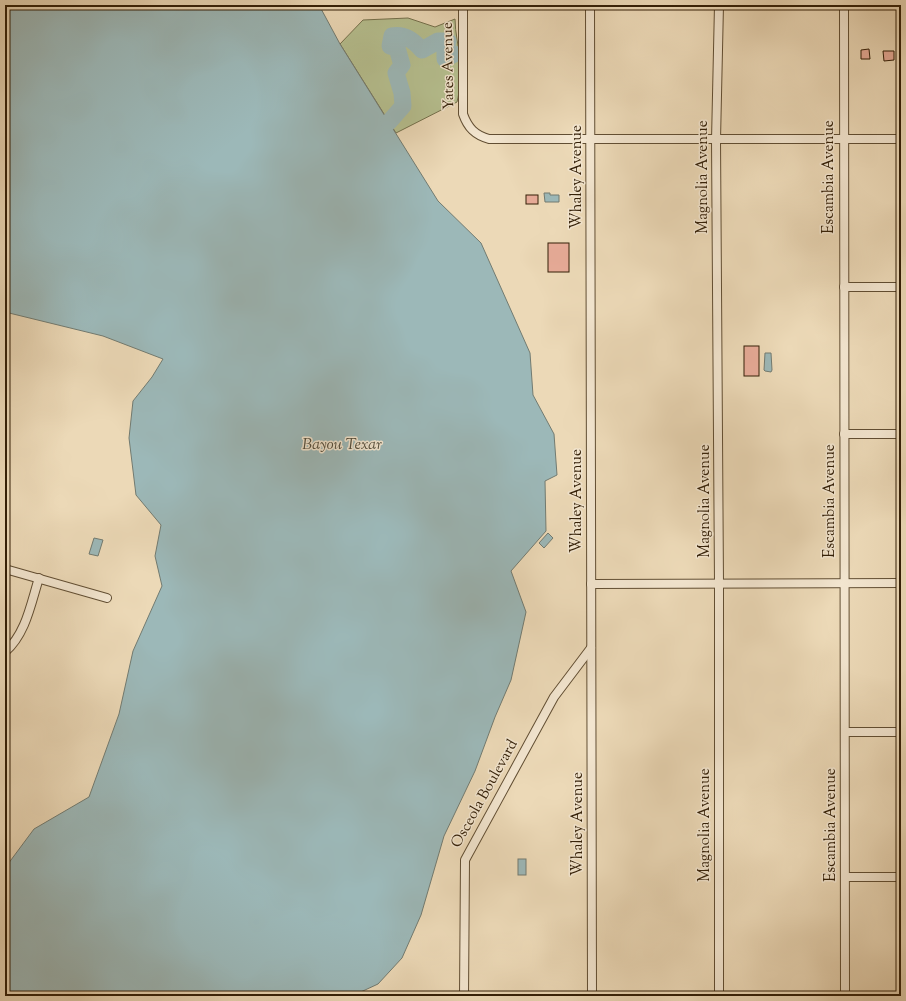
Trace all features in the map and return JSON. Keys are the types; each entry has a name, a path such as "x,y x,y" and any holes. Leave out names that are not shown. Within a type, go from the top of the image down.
{"street":[{"name":"Yates Avenue","path":"463,5 463,114 468,126 481,137 489,139 590,140"},
{"name":"Whaley Avenue","path":"590,5 592,996"},
{"name":"Magnolia Avenue","path":"719,5 716,140 719,584 719,996"},
{"name":"Escambia Avenue","path":"844,5 845,996"},
{"path":"590,140 901,139"},
{"path":"844,287 901,287"},
{"path":"844,434 901,434"},
{"path":"5,569 107,598"},
{"path":"5,652 17,639 23,628 39,578"},
{"path":"591,584 901,583"},
{"name":"Osceola Boulevard","path":"464,996 465,860 554,697 591,648"},
{"path":"845,732 901,732"},
{"path":"845,877 901,877"}],"green space":[{"path":"408,18 435,27 455,19 461,66 459,92 457,102 396,133 340,44 363,20"}],"water":[{"name":"Bayou Texar","path":"5,5 319,5 340,44 438,201 481,243 530,353 533,395 554,434 557,475 545,481 546,531 511,571 526,612 511,680 495,717 475,771 444,836 421,915 402,958 378,984 352,996 5,996 5,868 34,829 89,797 119,714 133,651 162,586 155,556 161,525 136,495 129,438 133,401 152,377 163,359 103,336 5,312"},
{"path":"544,193 559,195 559,202 545,202"},
{"path":"765,353 771,353 771,372 764,370"},
{"path":"548,533 553,538 544,548 539,543"},
{"path":"94,538 103,540 98,556 89,554"},
{"path":"518,859 526,859 526,875 518,875"}],"building":[{"path":"869,49 870,59 861,59 861,50"},
{"path":"883,51 894,51 894,60 884,61"},
{"path":"526,195 538,195 538,204 526,204"},
{"path":"548,243 569,243 569,272 548,272"},
{"path":"744,346 759,346 759,376 744,376"}],"waterway":[{"path":"389,122 403,106 402,93 396,73 402,65 397,48 390,46 392,36 408,38 422,50 438,41 448,41 445,59 454,54"}]}
